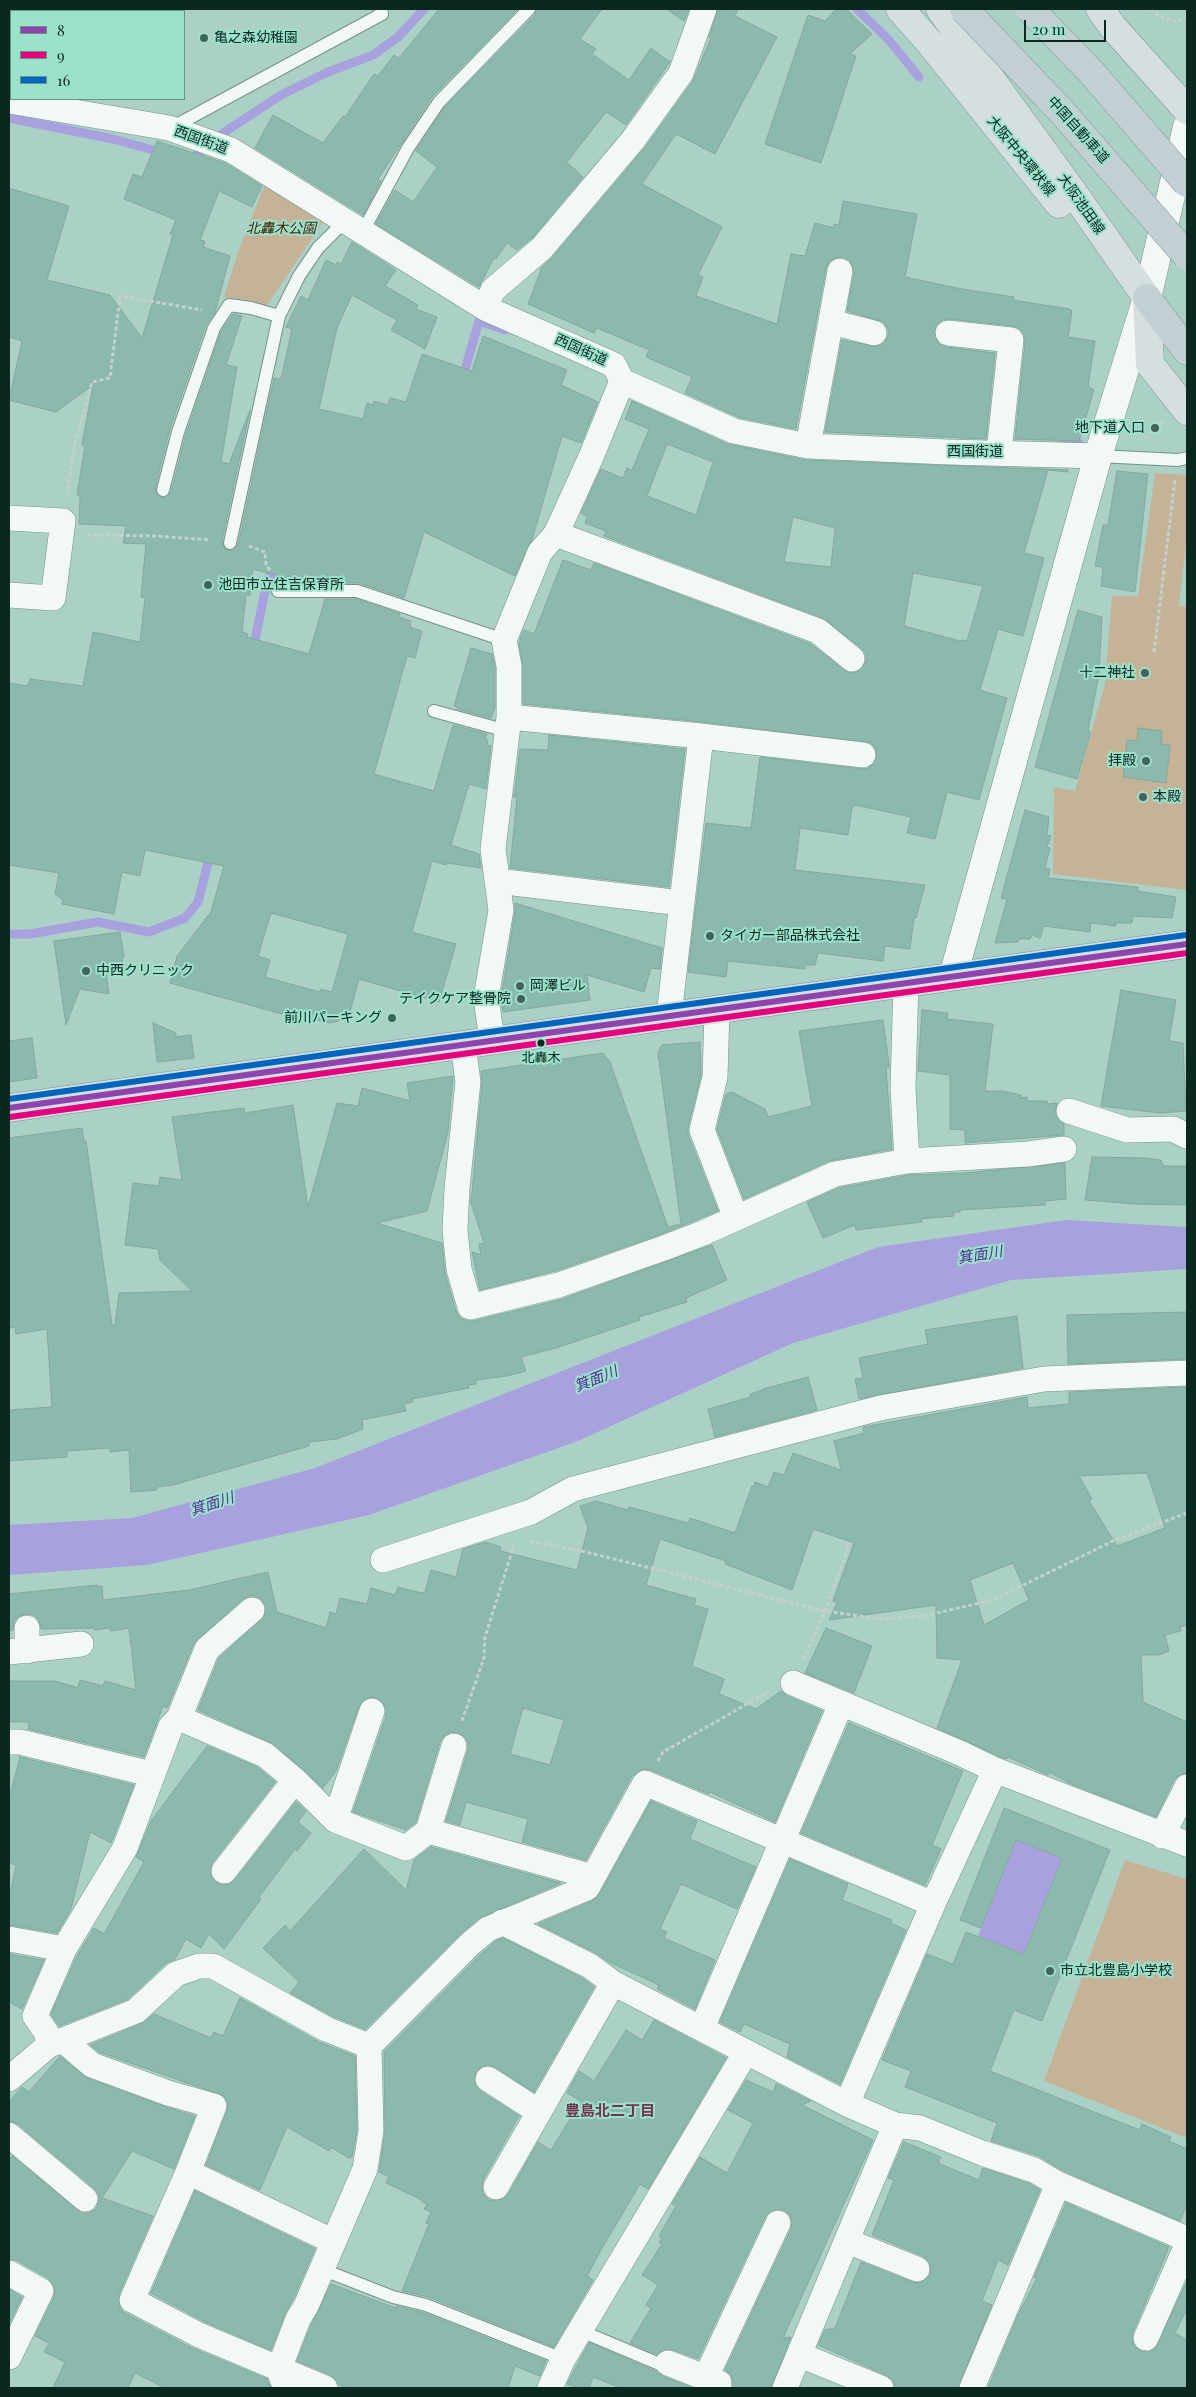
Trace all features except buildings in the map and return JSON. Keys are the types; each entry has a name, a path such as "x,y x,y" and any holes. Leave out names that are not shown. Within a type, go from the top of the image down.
{"highway":[{"name":"中国自動車道","path":"964,9 1063,113 1187,256"},
{"path":"1030,9 1092,73 1187,183"},
{"path":"1146,298 1187,351"}],"main road":[{"name":"大阪中央環状線","path":"900,9 930,43 1062,208 1146,298"},
{"name":"大阪池田線","path":"940,9 982,70 1075,195 1146,298"},
{"path":"1100,9 1112,26 1187,110"},
{"path":"1146,298 1150,364 1177,414"},
{"path":"9,1108 408,1054 463,1044 1187,944"}],"street":[{"path":"484,308 493,290 542,248 633,140 681,72 704,9"},
{"name":"西国街道","path":"9,101 169,128 231,150 484,308 614,365 622,381 734,430 808,446 1098,456"},
{"path":"953,976 1098,456 1146,298 1187,127"},
{"path":"808,446 840,271"},
{"path":"831,322 874,333"},
{"path":"948,333 1011,340 999,452"},
{"path":"492,1040 486,998 501,910 493,850 508,724 509,666 504,640 540,552 556,534 591,457 622,381"},
{"path":"9,518 62,528 53,598 9,595"},
{"path":"556,534 818,630 852,659"},
{"path":"508,724 701,736 863,755"},
{"path":"669,1016 701,736"},
{"path":"497,881 682,903"},
{"path":"906,982 903,1088 907,1161"},
{"path":"717,1010 715,1077 702,1130 736,1218"},
{"path":"463,1044 468,1082 457,1188 455,1230 459,1269 470,1307 567,1282 664,1248 835,1174 907,1161 1064,1150"},
{"path":"1070,1111 1127,1130 1172,1129 1187,1136"},
{"path":"383,1560 531,1512 574,1490 880,1408 1044,1379 1187,1373"},
{"path":"252,1610 207,1649 179,1718 171,1726 151,1774 125,1848 64,1949 35,2016 56,2043 92,2064 168,2094 214,2106 188,2172 132,2300 280,2374 325,2388"},
{"path":"21,1644 81,1644"},
{"path":"793,1683 960,1753 995,1770 1162,1836 1187,1844"},
{"path":"702,2028 841,1704"},
{"path":"336,1820 372,1711"},
{"path":"179,1718 265,1755 295,1780 336,1820 406,1848 428,1831 454,1746"},
{"path":"9,1742 20,1742 151,1774"},
{"path":"847,2104 933,1904 995,1770"},
{"path":"224,1871 295,1780"},
{"path":"280,2374 332,2241 365,2169 371,2131 369,2046 470,1944 488,1929 587,1888 645,1783 933,1904"},
{"path":"1162,1836 1187,1787"},
{"path":"428,1831 594,1877"},
{"path":"502,1922 590,1966 613,1983 847,2104 895,2125 920,2128 982,2153 1034,2170 1058,2184 1187,2239"},
{"path":"9,1939 64,1949"},
{"path":"9,2079 56,2043 136,2012 176,1974 199,1966 213,1966 326,2029 369,2046"},
{"path":"496,2187 613,1983"},
{"path":"550,2388 563,2360 746,2052"},
{"path":"488,2079 539,2112"},
{"path":"785,2388 895,2125"},
{"path":"9,2135 85,2199"},
{"path":"188,2172 332,2241"},
{"path":"972,2388 1058,2184"},
{"path":"668,2363 712,2383 778,2223"},
{"path":"847,2241 918,2269"},
{"path":"1146,2338 1187,2245"},
{"path":"9,2273 41,2291 9,2357"},
{"path":"800,2355 882,2388"}],"lane":[{"path":"169,128 382,14 381,9"},
{"path":"230,544 279,316 299,276 318,248 353,227 439,102 530,9"},
{"path":"163,490 194,384 214,328 222,315 229,306 251,308 279,316"},
{"name":"西国街道","path":"1098,456 1182,459"},
{"path":"278,591 357,591 504,640"},
{"path":"434,711 508,724"},
{"path":"321,2269 394,2297 426,2305 563,2360"},
{"path":"581,2331 664,2366 668,2363"}],"path":[{"path":"1150,9 1163,18 1178,22 1187,15"},
{"path":"222,315 164,302 120,296 110,378 92,382 75,443 62,528 252,547 265,552 266,564"},
{"path":"1143,440 1177,414"},
{"path":"1154,652 1182,459"},
{"path":"526,1540 573,1548 825,1611 880,1619 923,1616 984,1602 1007,1593 1113,1541 1187,1514"},
{"path":"454,1746 484,1658 485,1637 516,1538"},
{"path":"645,1783 663,1752 784,1682 793,1683 825,1611 848,1548"}],"green space":[{"name":"北轟木公園","path":"267,179 325,219 266,307 224,297 238,252"},
{"name":"十二神社","path":"1155,473 1187,475 1187,535 1179,606 1187,607 1187,890 1053,874 1054,787 1075,791 1105,684 1112,596 1138,596"},
{"path":"1125,1860 1187,1879 1187,2138 1044,2081"}],"water":[{"name":"箕面川","path":"1066,1220 1187,1227 1187,1269 1011,1280 793,1343 578,1441 369,1515 147,1565 9,1575 9,1525 132,1518 315,1468 878,1247"},
{"path":"1016,1840 1062,1858 1024,1954 978,1936"}],"waterway":[{"path":"189,158 194,157 217,137 281,95 328,72 373,55 397,38 424,9"},
{"path":"857,9 888,39 919,77"},
{"path":"9,118 113,139 164,153"},
{"path":"462,380 479,321 505,330"},
{"path":"1061,443 1079,443"},
{"path":"253,650 267,581 277,565"},
{"path":"9,934 30,934 98,922 149,932 185,918 198,902 211,851"}],"transit line":[{"name":"16","path":"9,1099 1186,935"},
{"name":"8","path":"9,1108 1187,944"},
{"name":"9","path":"10,1117 1187,953"}],"place":[{"name":"亀之森幼稚園","path":"204,38"},
{"name":"地下道入口","path":"1155,428"},
{"name":"池田市立住吉保育所","path":"208,585"},
{"name":"十二神社","path":"1145,673"},
{"name":"拝殿","path":"1146,761"},
{"name":"本殿","path":"1143,797"},
{"name":"タイガー部品株式会社","path":"710,936"},
{"name":"中西クリニック","path":"86,971"},
{"name":"岡澤ビル","path":"520,986"},
{"name":"テイクケア整骨院","path":"521,999"},
{"name":"前川パーキング","path":"392,1018"},
{"name":"北轟木","path":"541,1043"},
{"name":"市立北豊島小学校","path":"1050,1971"}],"district":[{"name":"豊島北二丁目","path":"610,2111"}]}
